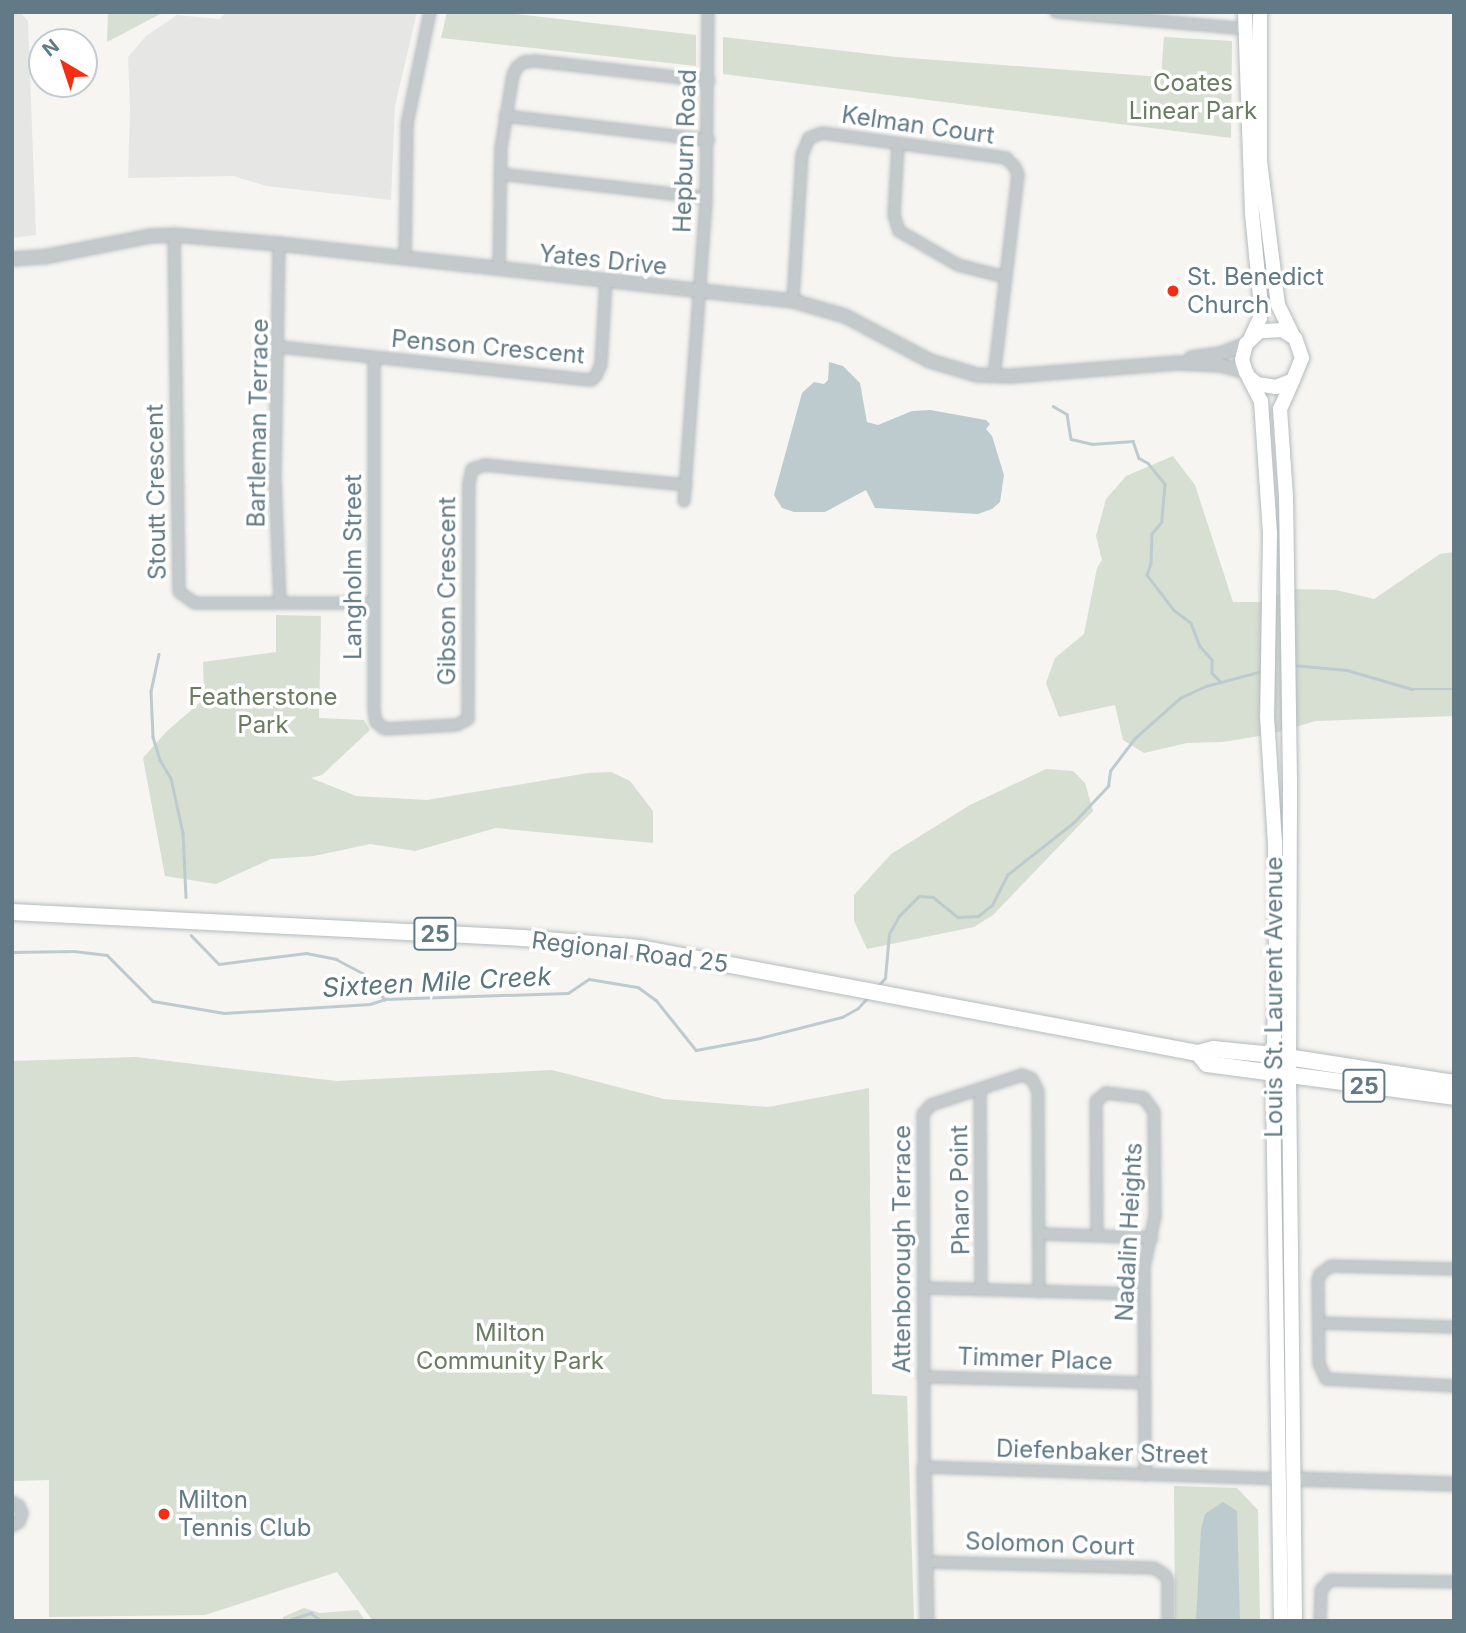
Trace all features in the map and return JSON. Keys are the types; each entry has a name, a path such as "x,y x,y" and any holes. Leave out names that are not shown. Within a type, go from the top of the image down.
{"main road":[{"path":"1245,12 1252,213 1261,307 1257,325 1247,342 1242,360 1248,375 1257,384 1276,387 1293,380 1302,358 1278,305 1260,161 1261,12"},
{"path":"1247,342 1260,331 1274,328 1294,338"},
{"name":"Louis St. Laurent Avenue","path":"1248,375 1261,401 1270,533 1267,591 1270,795 1282,1056"},
{"name":"Louis St. Laurent Avenue","path":"1281,1621 1278,1479 1281,1075 1290,785 1286,496 1280,409 1293,380"},
{"name":"Regional Road 25","path":"12,912 593,943 854,987 1198,1054 1213,1049 1282,1056 1454,1083"},
{"name":"Regional Road 25","path":"1198,1054 1207,1064 1454,1097"},
{"name":"Louis St. Laurent Avenue","path":"1281,1075 1295,1479 1295,1621"}],"street":[{"path":"405,258 407,124 430,12"},
{"name":"Hepburn Road","path":"684,501 709,140 708,12"},
{"path":"1056,12 1245,29"},
{"path":"499,269 500,174 505,116 515,70 528,61 709,81"},
{"path":"505,116 709,140"},
{"name":"Kelman Court","path":"793,301 806,141 822,133 999,157 1013,163 1018,175 994,376"},
{"path":"898,144 894,220 899,231 958,265 1005,277"},
{"path":"500,174 706,198"},
{"name":"Yates Drive","path":"12,259 44,257 150,236 174,235 279,244 793,301 845,316 943,366 994,376 1177,363 1220,365 1248,375"},
{"name":"Stoutt Crescent","path":"174,235 177,585 183,596 195,603 374,603"},
{"name":"Bartleman Terrace","path":"279,244 280,347 275,479 280,603"},
{"name":"Penson Crescent","path":"280,347 591,380 600,371 606,281"},
{"name":"Yates Drive","path":"1177,363 1220,354 1247,342"},
{"name":"Langholm Street","path":"374,357 376,722 385,729 392,729 457,725 468,719"},
{"name":"Gibson Crescent","path":"468,719 468,483 472,469 485,465 686,485"},
{"name":"Attenborough Terrace","path":"925,1467 923,1114 931,1105 1022,1076 1032,1079 1037,1087 1039,1292"},
{"name":"Pharo Point","path":"980,1089 981,1290"},
{"name":"Nadalin Heights","path":"1097,1235 1096,1105 1100,1097 1113,1093 1144,1098 1154,1112 1155,1216 1144,1267 1145,1475"},
{"path":"1039,1234 1152,1238"},
{"path":"1454,1269 1331,1265 1320,1275 1318,1282 1319,1364 1326,1379 1454,1386"},
{"path":"923,1288 1144,1294"},
{"path":"1319,1323 1454,1327"},
{"name":"Timmer Place","path":"923,1377 1145,1383"},
{"path":"925,1467 927,1621"},
{"name":"Diefenbaker Street","path":"925,1467 1278,1479"},
{"path":"1295,1479 1454,1484"},
{"path":"12,1502 19,1506 22,1513 19,1522 12,1526"},
{"name":"Solomon Court","path":"927,1562 1154,1568 1165,1575 1168,1581 1168,1621"},
{"path":"1320,1621 1321,1590 1330,1580 1454,1582"}],"shaded area":[{"path":"12,12 20,12 28,21 28,98 31,98 36,235 12,238"},
{"path":"226,12 417,12 395,106 391,200 266,186 233,176 128,178 128,57 146,36 177,15 220,19"},
{"path":"829,362 843,366 860,383 867,422 878,425 912,411 930,410 986,420 990,424 986,429 992,436 1004,475 1000,502 992,509 978,514 875,508 866,490 825,512 794,512 782,508 774,495 802,393 814,382 824,384 828,380"},
{"path":"1223,1502 1237,1511 1240,1621 1196,1621 1201,1529 1205,1514"}],"green space":[{"path":"108,12 164,12 107,42"},
{"path":"447,12 499,12 696,35 696,66 441,38"},
{"name":"Coates Linear Park","path":"723,37 896,57 1161,77 1164,37 1232,41 1231,138 723,74"},
{"path":"1173,456 1195,485 1233,602 1260,602 1293,589 1336,590 1374,599 1440,554 1454,552 1454,716 1316,721 1271,734 1223,742 1187,743 1144,753 1123,740 1115,705 1059,717 1046,683 1055,658 1084,634 1097,568 1102,560 1096,536 1106,499 1126,476"},
{"name":"Featherstone Park","path":"276,615 321,616 319,718 364,720 370,730 322,775 311,778 356,796 427,800 588,773 611,772 630,781 653,811 653,843 496,828 415,851 370,844 314,856 271,859 216,884 165,876 143,758 166,732 204,699 203,662 276,652"},
{"path":"1046,769 1073,771 1085,783 1093,811 993,915 974,927 867,949 854,921 854,895 891,854 970,805"},
{"name":"Milton Community Park","path":"136,1057 336,1081 552,1070 664,1099 768,1107 869,1088 872,1394 907,1396 914,1621 373,1621 337,1572 205,1615 49,1617 49,1480 12,1481 12,1061"},
{"path":"1174,1486 1237,1488 1258,1510 1260,1621 1175,1621"},
{"path":"304,1608 320,1613 358,1610 365,1621 283,1621 283,1617"}],"waterway":[{"path":"1053,406 1067,414 1071,439 1092,444 1133,441 1139,458 1148,463 1165,484 1162,522 1152,534 1151,563 1147,575 1174,610 1191,623 1200,646 1212,660 1212,673 1221,682"},
{"path":"159,654 151,691 153,737 160,760 171,778 183,833 186,897"},
{"name":"Sixteen Mile Creek","path":"1292,665 1347,670 1412,689 1454,689"},
{"name":"Sixteen Mile Creek","path":"877,987 885,978 889,934 899,916 919,896 933,897 958,917 978,916 992,905 1007,875 1074,822 1108,786 1110,771 1134,739 1180,698 1206,686 1262,671"},
{"path":"191,935 219,964 306,953 336,959 362,973 385,999"},
{"name":"Sixteen Mile Creek","path":"12,952 74,951 107,955 153,1001 224,1013 370,1004 385,999 568,993 589,979 638,987 656,1000 696,1050 760,1038 842,1017 858,1008 868,997"},
{"path":"286,1621 311,1613 321,1621"}],"place":[{"name":"St. Benedict Church","path":"1173,291"},
{"name":"Milton Tennis Club","path":"164,1514"}]}
